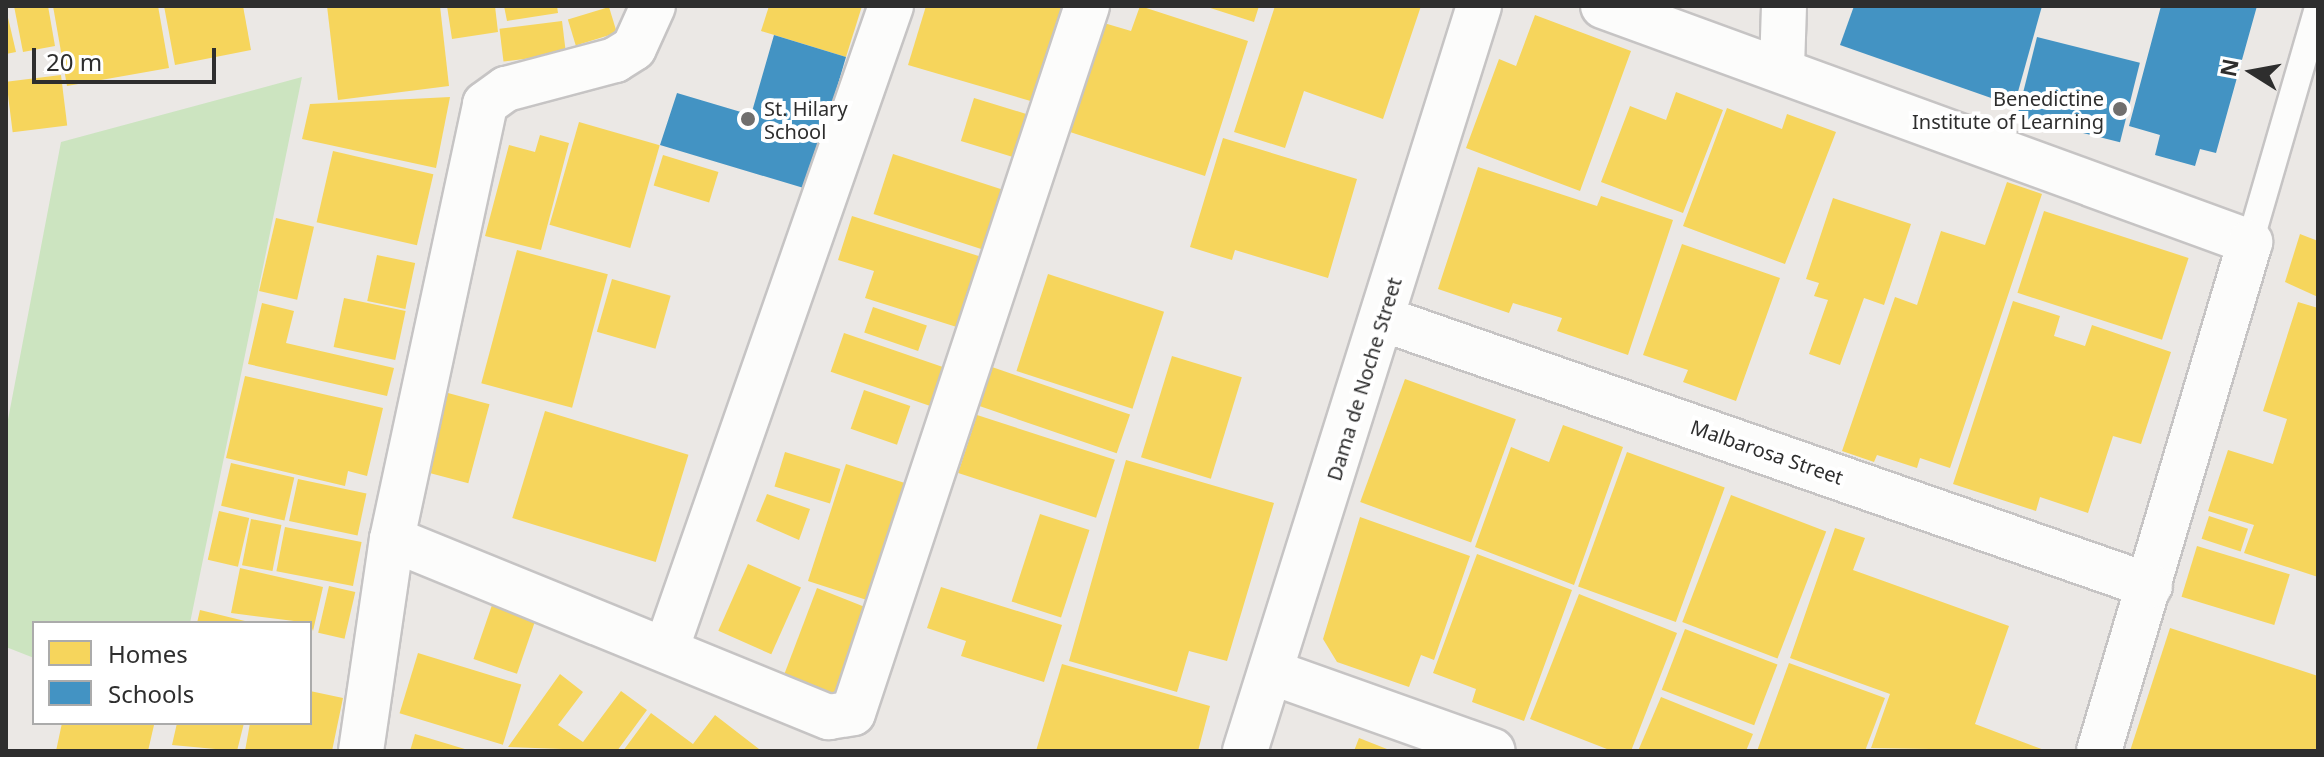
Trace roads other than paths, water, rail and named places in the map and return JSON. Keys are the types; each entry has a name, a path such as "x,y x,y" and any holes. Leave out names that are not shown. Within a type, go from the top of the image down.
{"street":[{"path":"361,751 392,539 485,104 506,89 615,60 634,48 653,6"},
{"path":"667,647 891,6"},
{"path":"392,539 667,647 829,717 853,713 1087,6"},
{"name":"Dama de Noche Street","path":"1245,751 1274,673 1479,6"},
{"path":"1603,6 1782,67 2250,242 2099,751"},
{"path":"1782,67 1784,6"},
{"name":"Malbarosa Street","path":"1383,319 2150,586"},
{"path":"1274,673 1493,751"}],"lane":[{"path":"2250,242 2318,8"}],"place":[{"name":"Benedictine Institute of Learning","path":"2120,109"},
{"name":"St. Hilary School","path":"748,119"}]}
